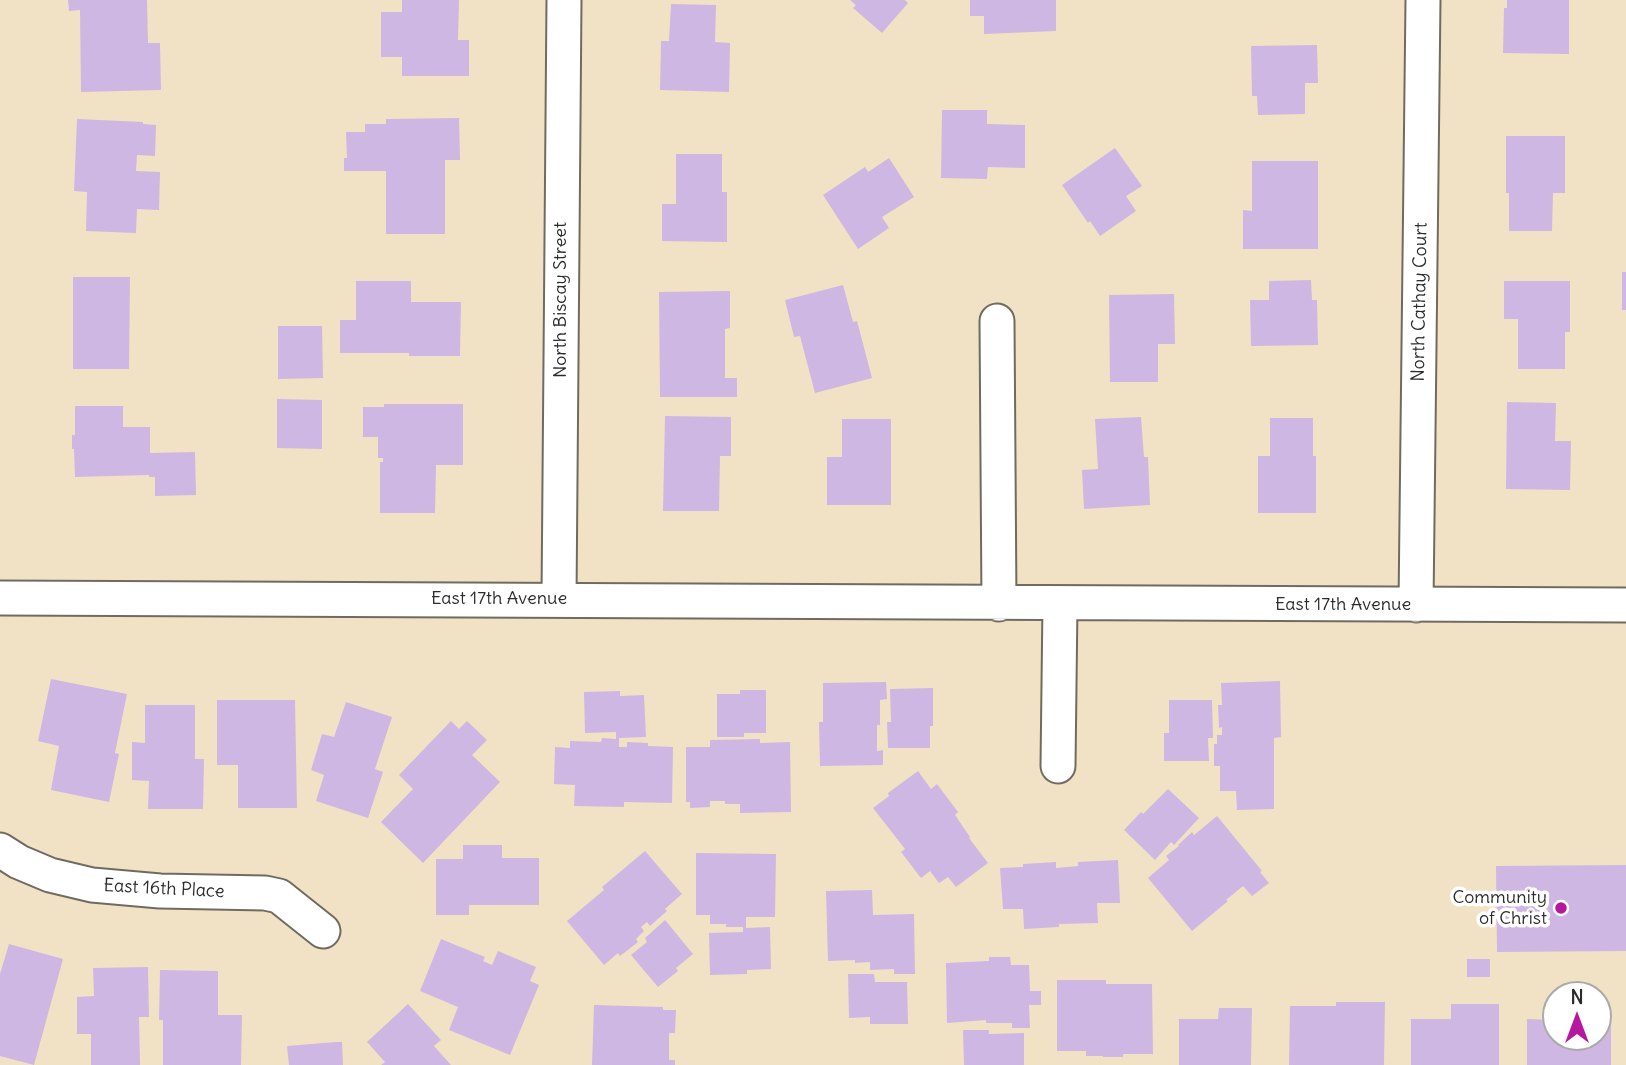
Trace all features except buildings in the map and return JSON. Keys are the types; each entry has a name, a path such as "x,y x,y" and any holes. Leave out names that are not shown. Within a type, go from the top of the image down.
{"street":[{"name":"North Biscay Street","path":"559,600 564,0"},
{"name":"North Cathay Court","path":"1416,605 1423,0"},
{"path":"997,321 999,604"},
{"name":"East 17th Avenue","path":"0,598 1626,605"},
{"path":"1058,766 1059,604"},
{"name":"East 16th Place","path":"0,850 19,862 50,875 92,885 160,891 265,893 279,896 323,931"}],"place":[{"name":"Community of Christ","path":"1561,908"}]}
